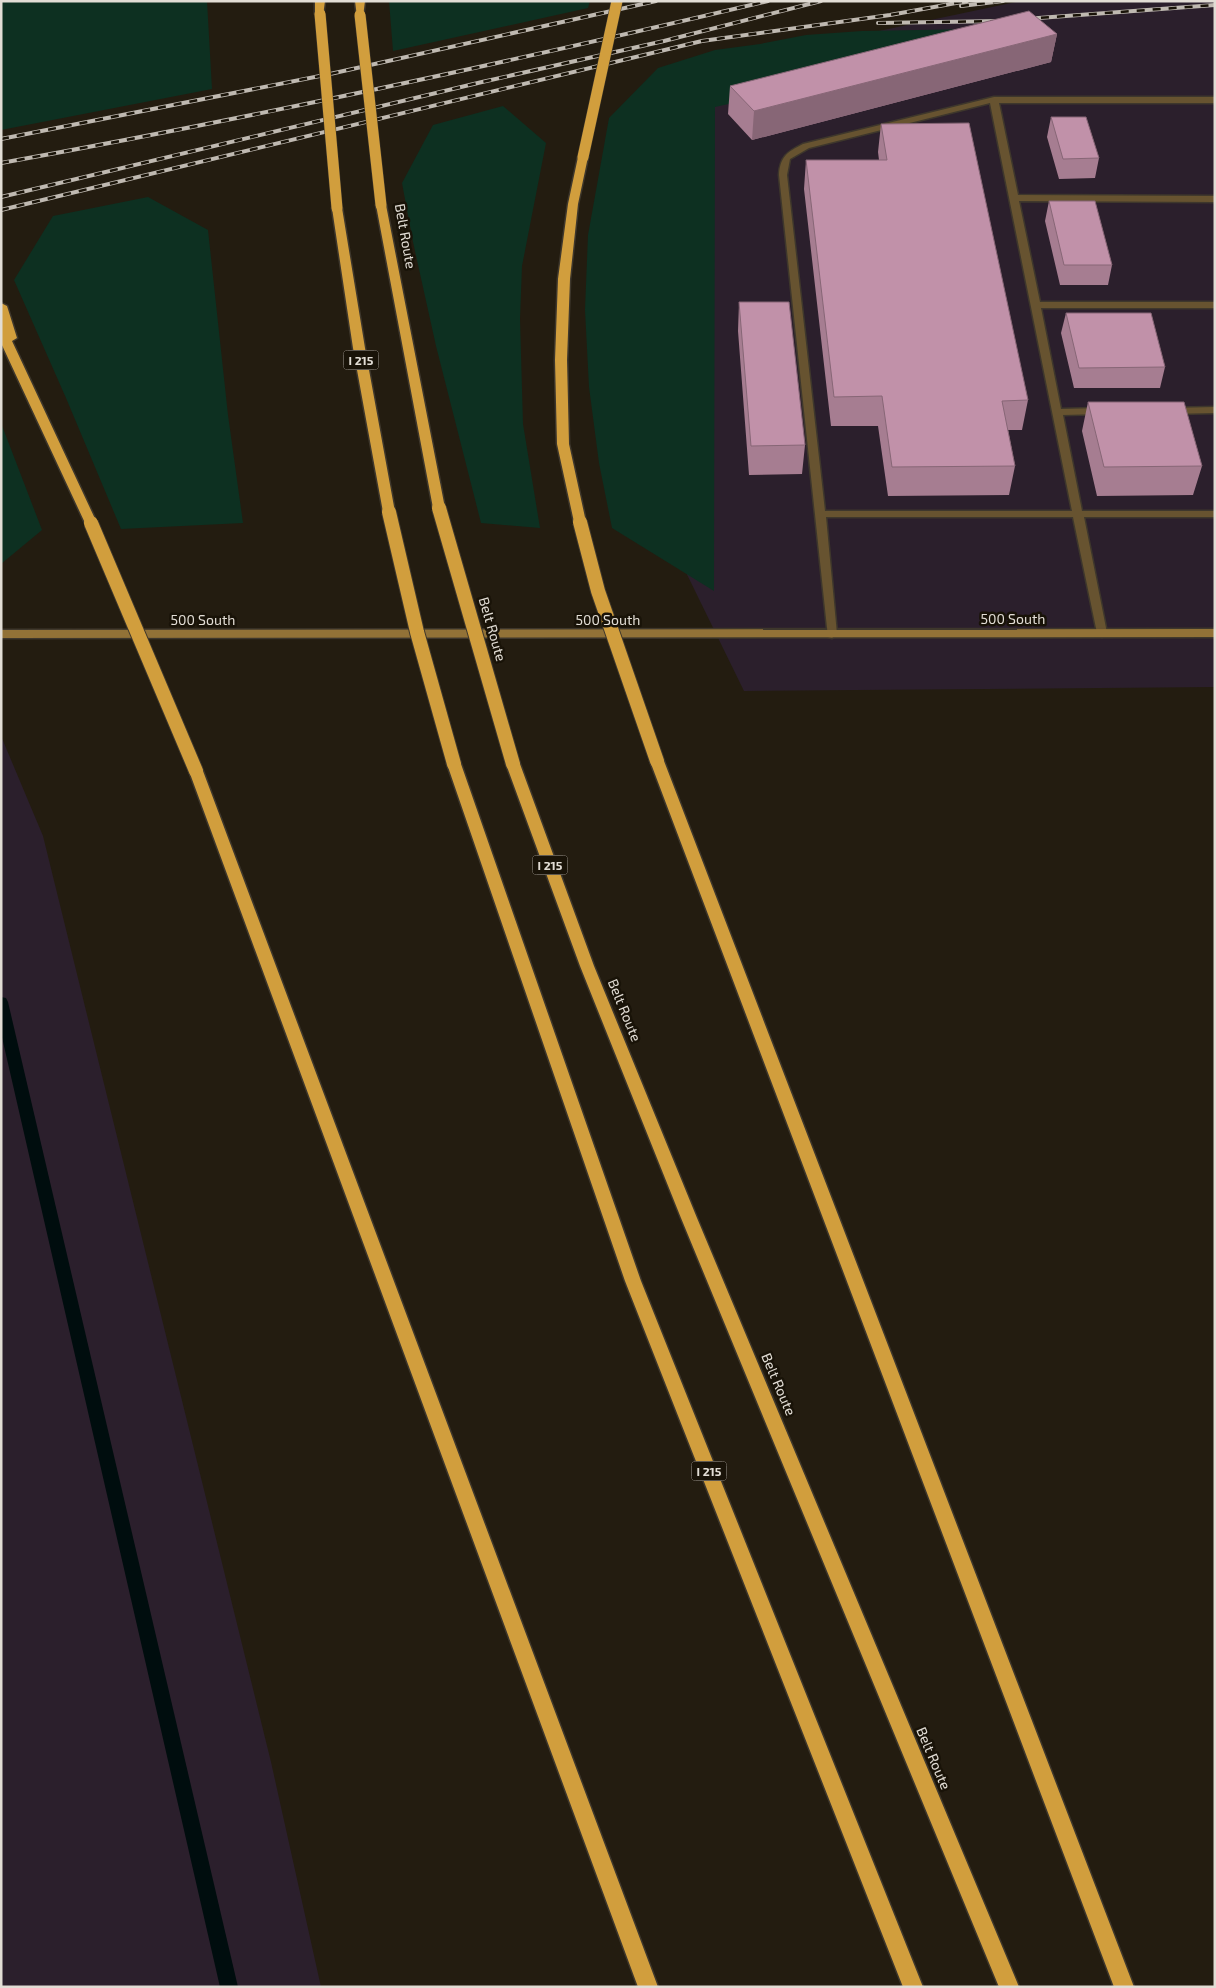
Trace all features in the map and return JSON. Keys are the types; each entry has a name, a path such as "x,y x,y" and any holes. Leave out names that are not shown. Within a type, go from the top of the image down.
{"highway":[{"name":"I 215","path":"320,1 337,208 359,348 389,512 417,632 454,764 633,1280 913,1987"},
{"name":"Belt Route","path":"360,1 360,16 381,205 439,508 513,764 588,966 693,1228 1009,1987"},
{"path":"617,1 573,204 564,279 561,360 563,444 580,522 598,591 657,762 1124,1987"},
{"path":"1,306 23,374"},
{"path":"1,330 91,523 196,771 648,1987"}],"street":[{"name":"500 South","path":"1,634 1215,633"}],"lane":[{"path":"994,100 1076,515 1102,633"},
{"path":"832,634 783,161 789,154 806,146 994,100 1215,100"},
{"path":"1014,198 1215,199"},
{"path":"1035,305 1215,305"},
{"path":"1155,411 1215,410"},
{"path":"1056,412 1116,411"},
{"path":"821,514 1215,514"}],"shaded area":[{"path":"1020,1 1215,1 1215,687 744,691 654,507 699,69"},
{"path":"1,736 43,836 271,1762 321,1987 1,1987"}],"green space":[{"path":"1,1 207,1 212,89 1,130"},
{"path":"389,1 590,1 588,8 393,51"},
{"path":"1038,28 1014,40 715,107 714,591 612,528 599,463 589,387 585,310 588,235 609,118 658,68 715,50 806,35 862,31"},
{"path":"503,106 546,143 522,266 520,319 523,424 540,528 481,523 436,346 402,183 433,125"},
{"path":"148,197 208,230 228,415 243,523 121,529 14,280 53,216"},
{"path":"1,423 42,530 1,564"}],"building":[{"path":"1029,11 1057,34 754,111 730,86"},
{"path":"1051,117 1086,117 1099,158 1063,159"},
{"path":"969,123 1028,400 1002,401 1015,466 892,467 882,396 834,397 806,160 887,160 881,124"},
{"path":"1049,201 1095,201 1112,265 1064,265"},
{"path":"739,302 789,302 805,445 751,446"},
{"path":"1066,313 1151,313 1165,367 1079,368"},
{"path":"1088,402 1184,402 1202,466 1104,467"}],"waterway":[{"path":"1,1002 229,1987"}],"railway":[{"path":"1,139 330,74 656,1"},
{"path":"1,163 194,127 386,87 768,1"},
{"path":"1,197 482,82 664,41 821,1"},
{"path":"1,210 702,41 890,15 967,1"},
{"path":"961,6 1003,1"},
{"path":"1025,19 1215,5"},
{"path":"878,23 1000,21"}]}
